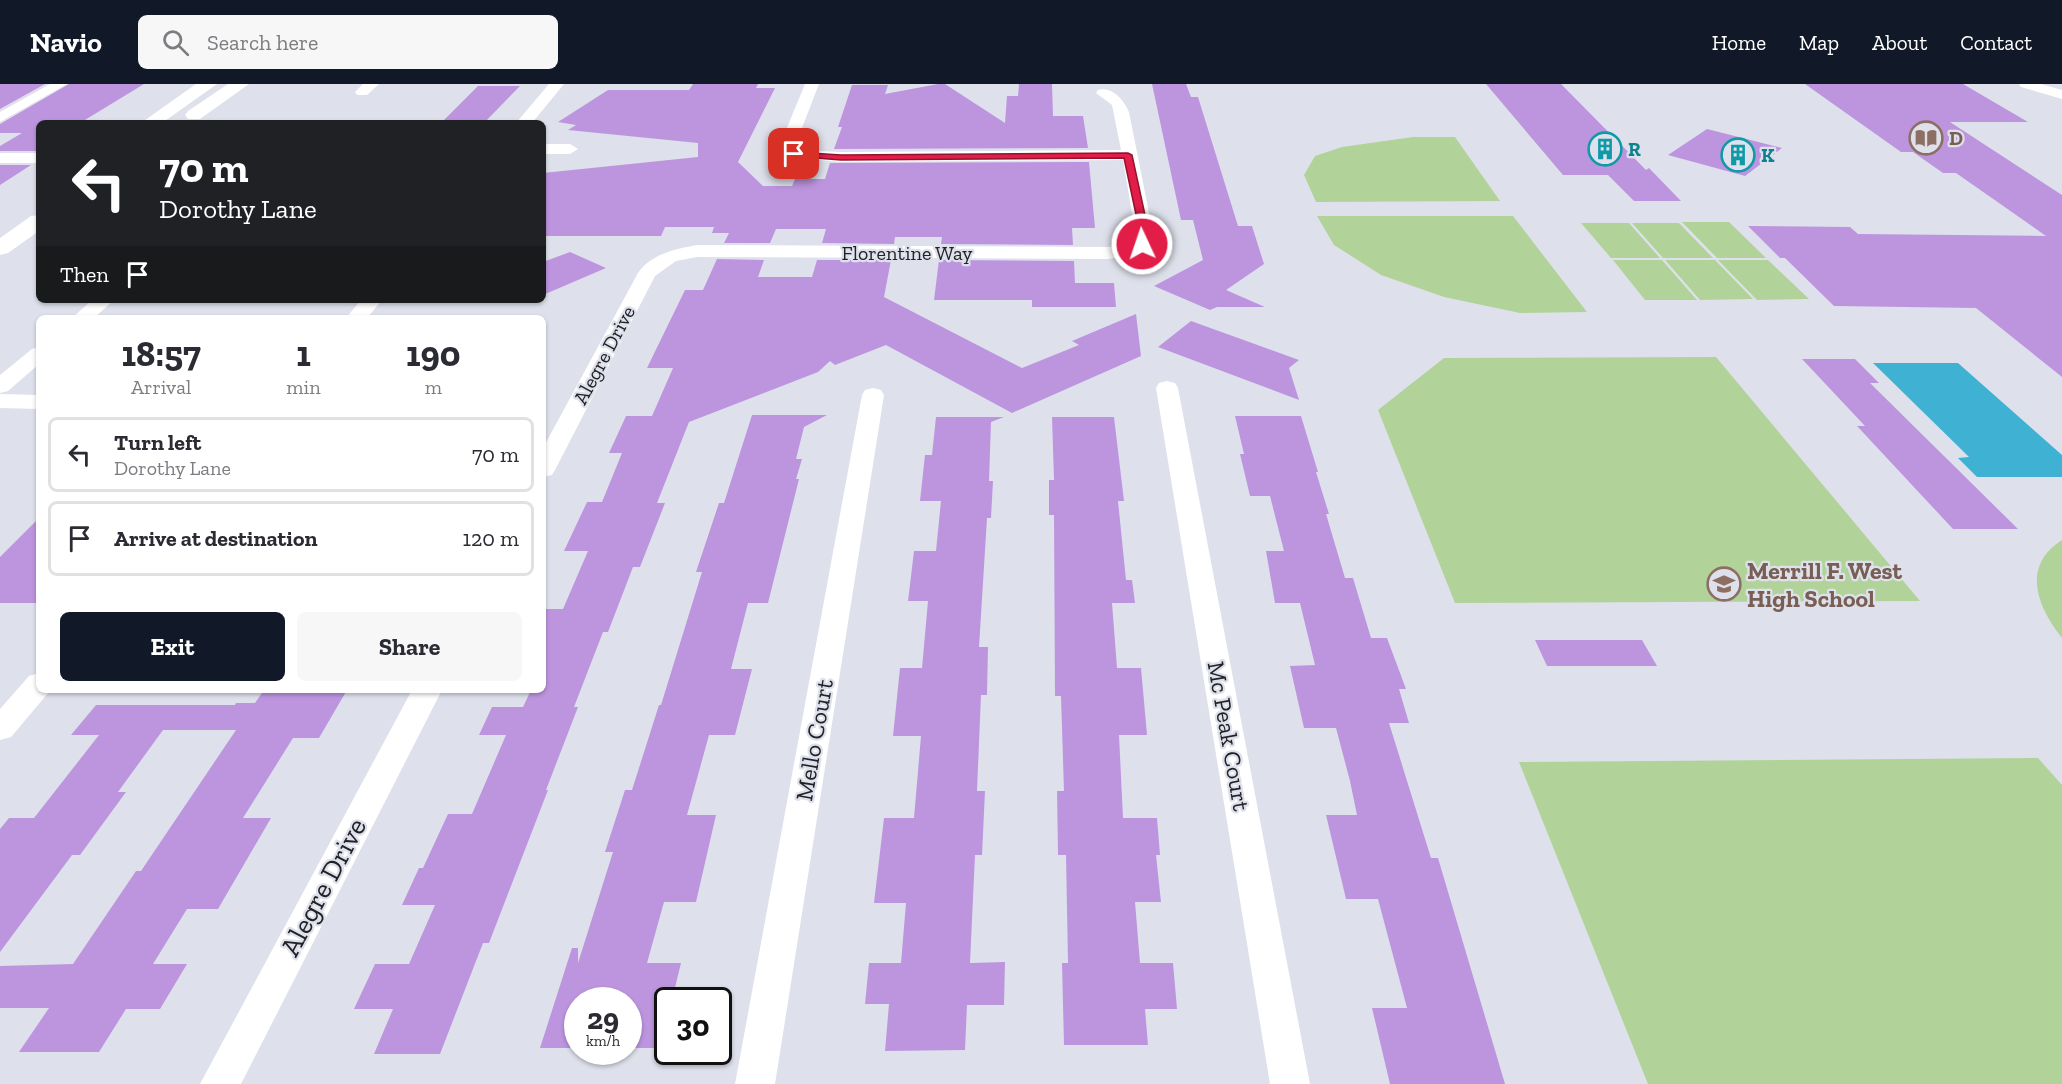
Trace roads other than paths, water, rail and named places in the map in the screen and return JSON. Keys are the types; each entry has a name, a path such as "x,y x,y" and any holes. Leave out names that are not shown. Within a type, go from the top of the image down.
{"main road":[{"path":"154,120 208,84"},
{"path":"186,120 240,84"},
{"path":"0,248 29,212"}],"street":[{"path":"0,118 60,84"},
{"path":"527,120 557,84"},
{"path":"812,84 787,147 794,154 841,157 1128,155 1122,112 1118,103 1103,93"},
{"path":"2026,84 2062,96"},
{"path":"546,149 570,149"},
{"path":"0,150 36,150"},
{"name":"Florentine Way","path":"678,254 697,251 1097,253 1136,249 1145,238 1128,155"},
{"path":"0,158 36,158"},
{"name":"Alegre Drive","path":"546,464 647,273 660,261 678,254"},
{"path":"86,315 100,303"},
{"path":"359,315 369,303"},
{"path":"0,386 36,356"},
{"name":"Mc Peak Court","path":"1167,388 1290,1084"},
{"name":"Mello Court","path":"755,1084 873,395"},
{"path":"0,401 36,402"},
{"path":"0,729 36,687"},
{"name":"Alegre Drive","path":"220,1084 425,693"}],"water":[{"path":"1873,363 1958,363 2062,455 2062,477 1977,477 1958,458 1969,457"}],"place":[{"name":"D","path":"1926,138"},
{"name":"R","path":"1605,149"},
{"name":"K","path":"1738,155"},
{"name":"Merrill F. West High School","path":"1724,584"}]}
